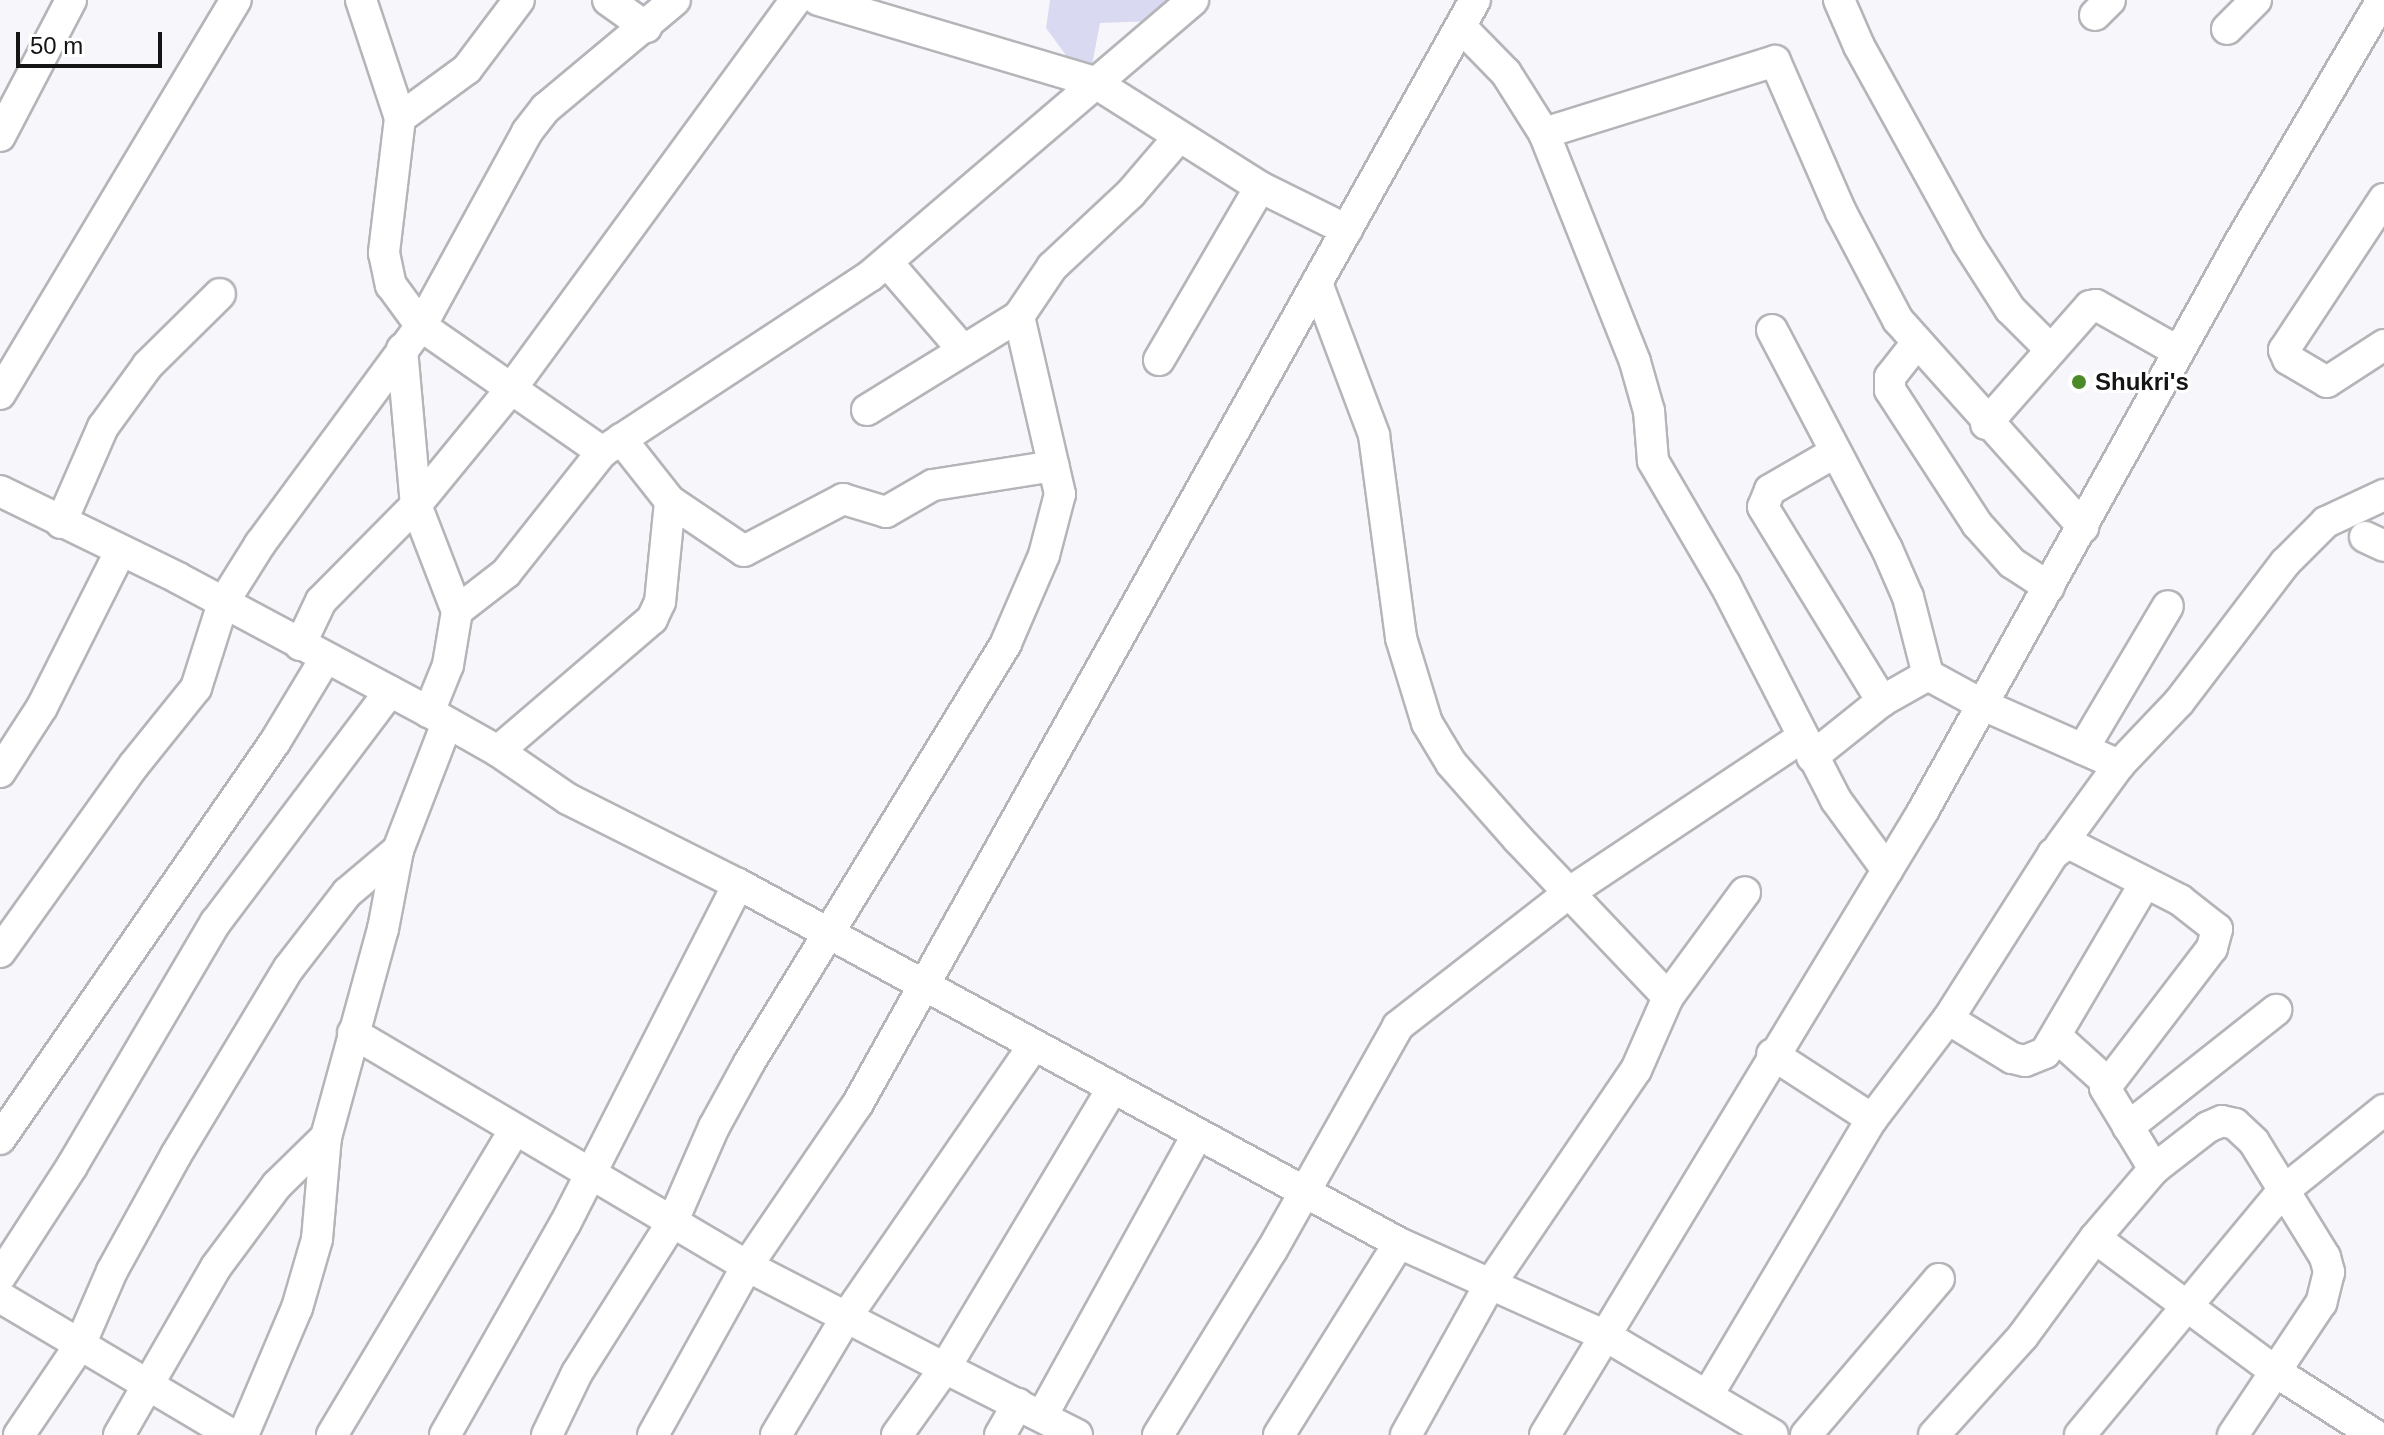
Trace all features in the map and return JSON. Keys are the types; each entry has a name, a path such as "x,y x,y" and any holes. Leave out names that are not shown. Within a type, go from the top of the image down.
{"street":[{"path":"0,136 71,0"},
{"path":"0,394 236,0"},
{"path":"243,1435 297,1308 317,1239 326,1137 398,850 438,718 457,611 416,505 411,337 391,285 384,253 400,118 361,0"},
{"path":"400,118 467,69 519,0"},
{"path":"608,0 646,27"},
{"path":"0,952 134,765 196,688 223,603 411,337 527,132 546,108 675,0"},
{"path":"0,1139 275,742 312,652 321,601 416,505 511,389 796,0"},
{"path":"818,0 1094,82 1260,187 1347,230"},
{"path":"457,611 506,573 612,445 887,262 1193,0"},
{"path":"653,1435 747,1266 857,1105 1475,0"},
{"path":"1839,0 1859,46 1967,242 2010,309 2051,350"},
{"path":"2227,29 2256,0"},
{"path":"1554,1432 1604,1335 1772,1054 1887,870 1983,705 2179,352 2382,0"},
{"path":"1461,27 1506,73 1544,133 1635,362 1649,411 1653,461 1725,584 1807,747 1887,870"},
{"path":"1544,133 1775,61 1841,212 1916,344 2083,527"},
{"path":"867,410 1019,316 1052,267 1131,193 1179,137"},
{"path":"1159,360 1260,187"},
{"path":"2379,220 2284,350 2288,359 2327,382 2384,345"},
{"path":"887,262 963,350"},
{"path":"1317,283 1374,435 1401,638 1427,723 1451,763 1668,997"},
{"path":"61,523 103,427 148,365 220,294"},
{"path":"1986,424 2083,311 2096,305 2179,352"},
{"path":"547,1435 577,1373 672,1223 714,1127 825,932 1006,643 1044,555 1060,494 1019,316"},
{"path":"1772,330 1908,597 1928,675 1983,705 2119,765"},
{"path":"411,337 612,445 670,501 744,551 843,499 886,512 933,485 1054,466"},
{"path":"1916,344 1890,377 1890,390 1977,524 2012,563 2049,587"},
{"path":"1834,453 1770,490 1763,507 1882,701"},
{"path":"0,491 390,691 498,751 568,799 738,884 1302,1192 1489,1286 1604,1335 1709,1393 1773,1435"},
{"path":"1709,1393 1872,1119 1948,1019 2060,846 2119,765 2179,702 2285,563 2326,522 2384,495"},
{"path":"498,751 652,619 660,602 670,501"},
{"path":"0,772 42,707 120,552"},
{"path":"2083,749 2168,606"},
{"path":"1158,1435 1398,1026 1570,892 1928,675"},
{"path":"0,1277 72,1166 216,922 390,691"},
{"path":"2060,846 2076,844 2144,885 2207,916 2217,933 2212,948 2108,1083 2106,1095 2154,1169"},
{"path":"19,1435 80,1345 112,1271 176,1155 289,968 347,893 398,850"},
{"path":"445,1435 565,1224 587,1174 738,884"},
{"path":"1948,1019 2025,1061 2045,1053 2058,1038 2144,885"},
{"path":"1406,1435 1489,1286 1636,1070 1668,997 1745,892"},
{"path":"2128,1127 2276,1010"},
{"path":"353,1033 514,1131 747,1266 1077,1435"},
{"path":"2058,1038 2108,1083"},
{"path":"776,1435 847,1316 1034,1045"},
{"path":"1772,1054 1872,1119"},
{"path":"897,1435 945,1368 1113,1087"},
{"path":"2080,1435 2188,1309 2282,1192 2384,1110"},
{"path":"1934,1435 2023,1336 2095,1238 2154,1169 2196,1134 2222,1121 2247,1133 2325,1257 2329,1272 2325,1295 2233,1435"},
{"path":"332,1435 514,1131"},
{"path":"1000,1435 1030,1410 1197,1135"},
{"path":"119,1435 216,1267 277,1185 326,1137"},
{"path":"2095,1238 2276,1372 2375,1435"},
{"path":"1279,1435 1399,1243"},
{"path":"1806,1435 1939,1279"},
{"path":"0,1297 216,1431"}],"shaded area":[{"path":"1050,0 1178,0 1154,21 1100,23 1092,65 1071,62 1046,28"}],"place":[{"name":"Shukri's","path":"2079,382"}]}
